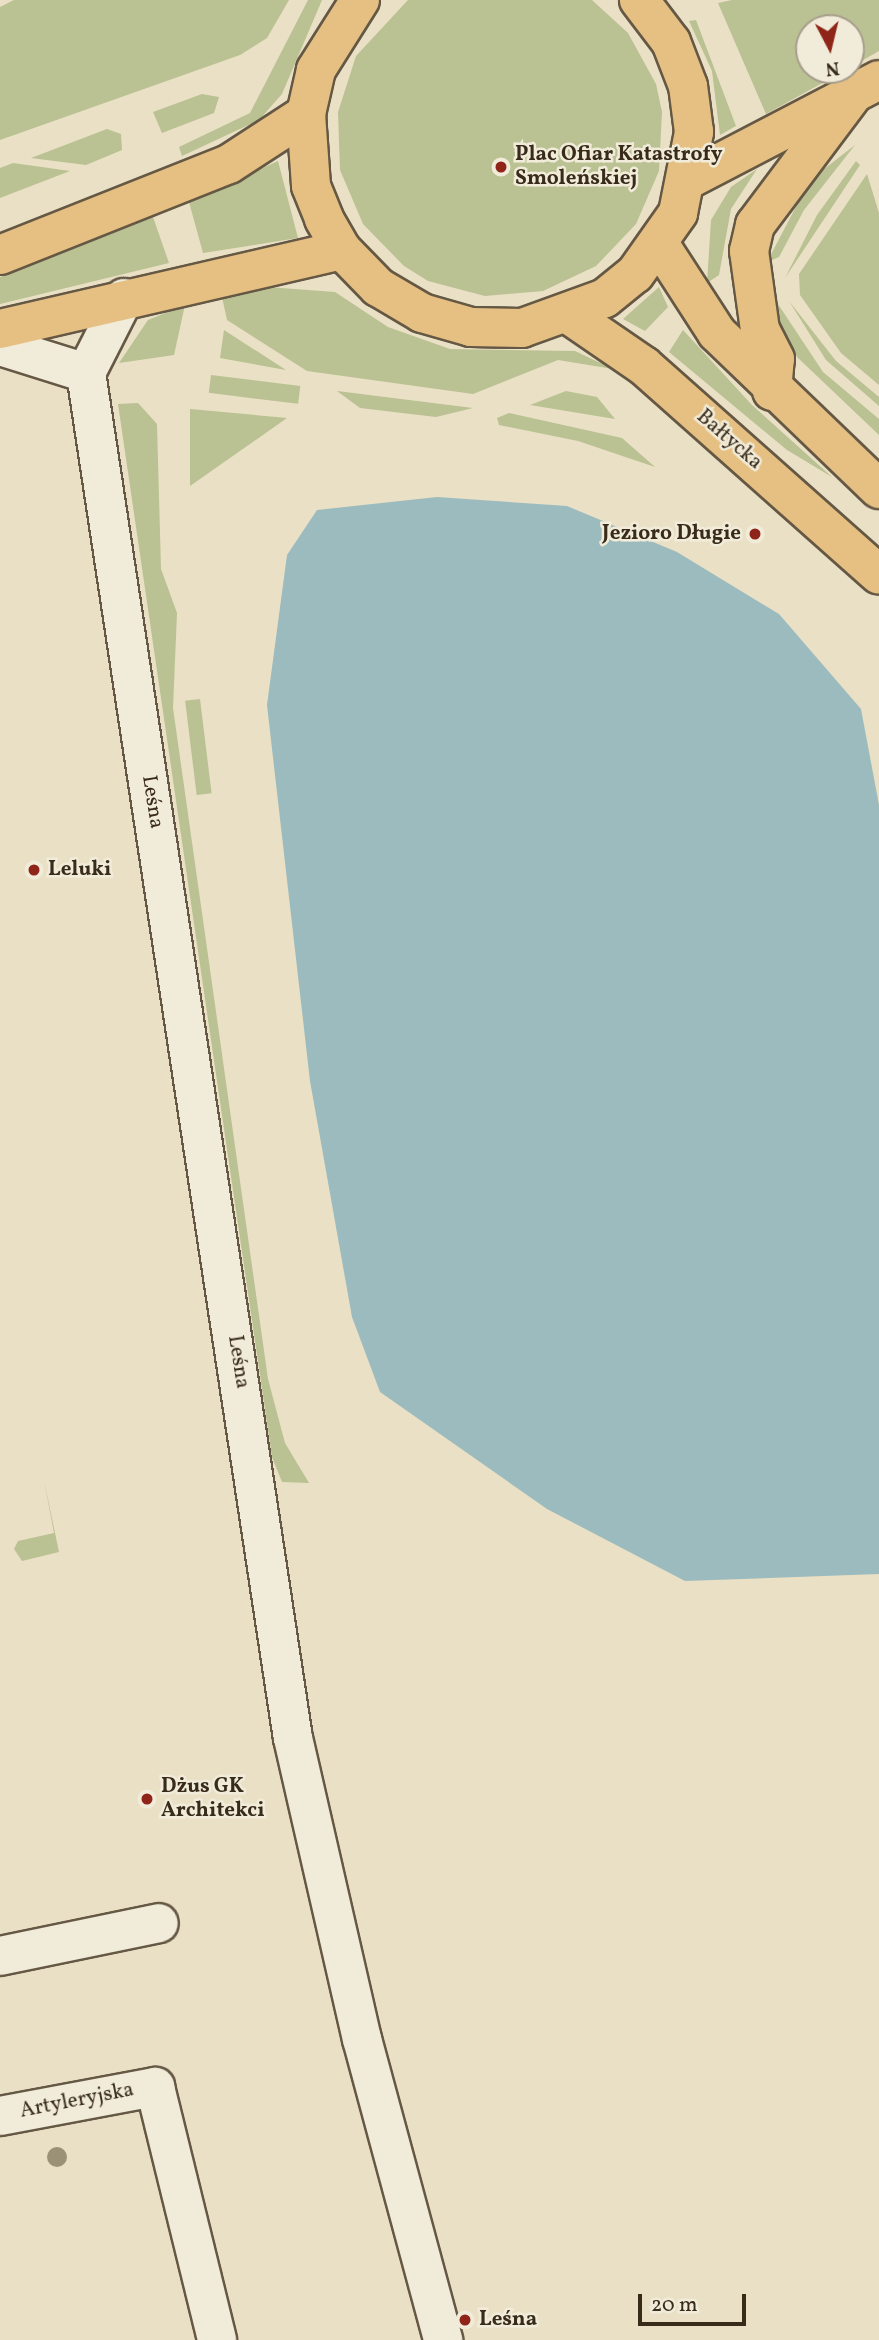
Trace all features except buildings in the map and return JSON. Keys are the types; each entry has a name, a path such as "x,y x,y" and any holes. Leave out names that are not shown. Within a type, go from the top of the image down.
{"main road":[{"path":"360,0 316,70 306,114 311,186 342,250 400,300 471,327 522,328 571,316 615,290 660,245 689,179 694,132 688,86 671,42 647,1"},
{"path":"689,179 866,88"},
{"path":"772,391 775,359 760,330 749,251 755,225 866,88"},
{"path":"0,255 229,164 306,114"},
{"path":"660,245 717,333 772,391 879,489"},
{"path":"0,329 124,298 342,250"},
{"name":"Bałtycka","path":"571,316 644,366 879,575"}],"street":[{"path":"0,346 86,373 124,298"},
{"name":"Leśna","path":"86,373 293,1738 362,2039 443,2340"},
{"path":"0,1956 159,1923"},
{"name":"Artyleryjska","path":"0,2116 155,2087 217,2340"}],"green space":[{"path":"14,0 289,0 267,38 240,55 0,140 0,7"},
{"path":"308,0 322,0 282,94 259,120 182,156 179,147 250,113"},
{"name":"Plac Ofiar Katastrofy Smoleńskiej","path":"408,0 592,0 628,33 656,84 662,112 659,171 636,224 596,266 543,291 485,296 428,281 404,266 363,224 340,170 338,112 356,56"},
{"path":"732,0 879,0 879,51 865,59 865,14 795,14 795,84 821,84 766,114 718,3"},
{"path":"696,20 736,126 720,135 712,71 689,21"},
{"path":"202,94 219,97 214,113 162,133 153,112"},
{"path":"107,129 121,134 122,150 86,165 31,158"},
{"path":"855,145 804,210 779,257 767,262 810,180"},
{"path":"278,161 298,238 203,253 189,202"},
{"path":"856,161 860,165 785,278 817,215"},
{"path":"13,163 70,171 0,198 0,168"},
{"path":"757,169 731,209 719,275 707,283 711,220 731,187"},
{"path":"867,174 879,213 879,385 841,353 800,295 799,274"},
{"path":"153,217 169,263 0,304 0,277"},
{"path":"267,287 335,292 388,327 450,349 575,351 613,369 558,360 473,394 307,371 227,320 222,297"},
{"path":"659,287 668,307 645,331 623,319"},
{"path":"769,301 776,301 823,372 879,419 879,435 797,357"},
{"path":"789,301 836,361 879,397 879,406 826,360"},
{"path":"185,305 174,355 119,363 148,320"},
{"path":"224,330 286,370 220,358"},
{"path":"683,330 752,405 832,477 787,450 669,352"},
{"path":"211,375 300,386 298,404 209,393"},
{"path":"337,391 473,408 436,417 360,408"},
{"path":"566,391 597,397 615,419 530,405"},
{"path":"138,403 157,424 161,569 177,613 173,708 268,1379 285,1443 309,1483 282,1482 272,1457 118,404"},
{"path":"190,409 287,418 190,486"},
{"path":"509,413 622,438 655,467 578,441 499,425 497,418"},
{"path":"200,699 212,793 197,795 185,701"},
{"path":"44,1480 59,1552 22,1561 14,1549 18,1541 54,1533"}],"water":[{"name":"Jezioro Długie","path":"437,497 567,506 677,552 779,614 861,709 879,805 879,1574 685,1581 547,1509 380,1392 352,1317 310,1081 267,705 287,555 317,510"}],"place":[{"name":"Plac Ofiar Katastrofy Smoleńskiej","path":"501,167"},
{"name":"Jezioro Długie","path":"755,534"},
{"name":"Leluki","path":"34,870"},
{"name":"Dżus GK Architekci","path":"147,1799"},
{"name":"Leśna","path":"465,2320"}]}
